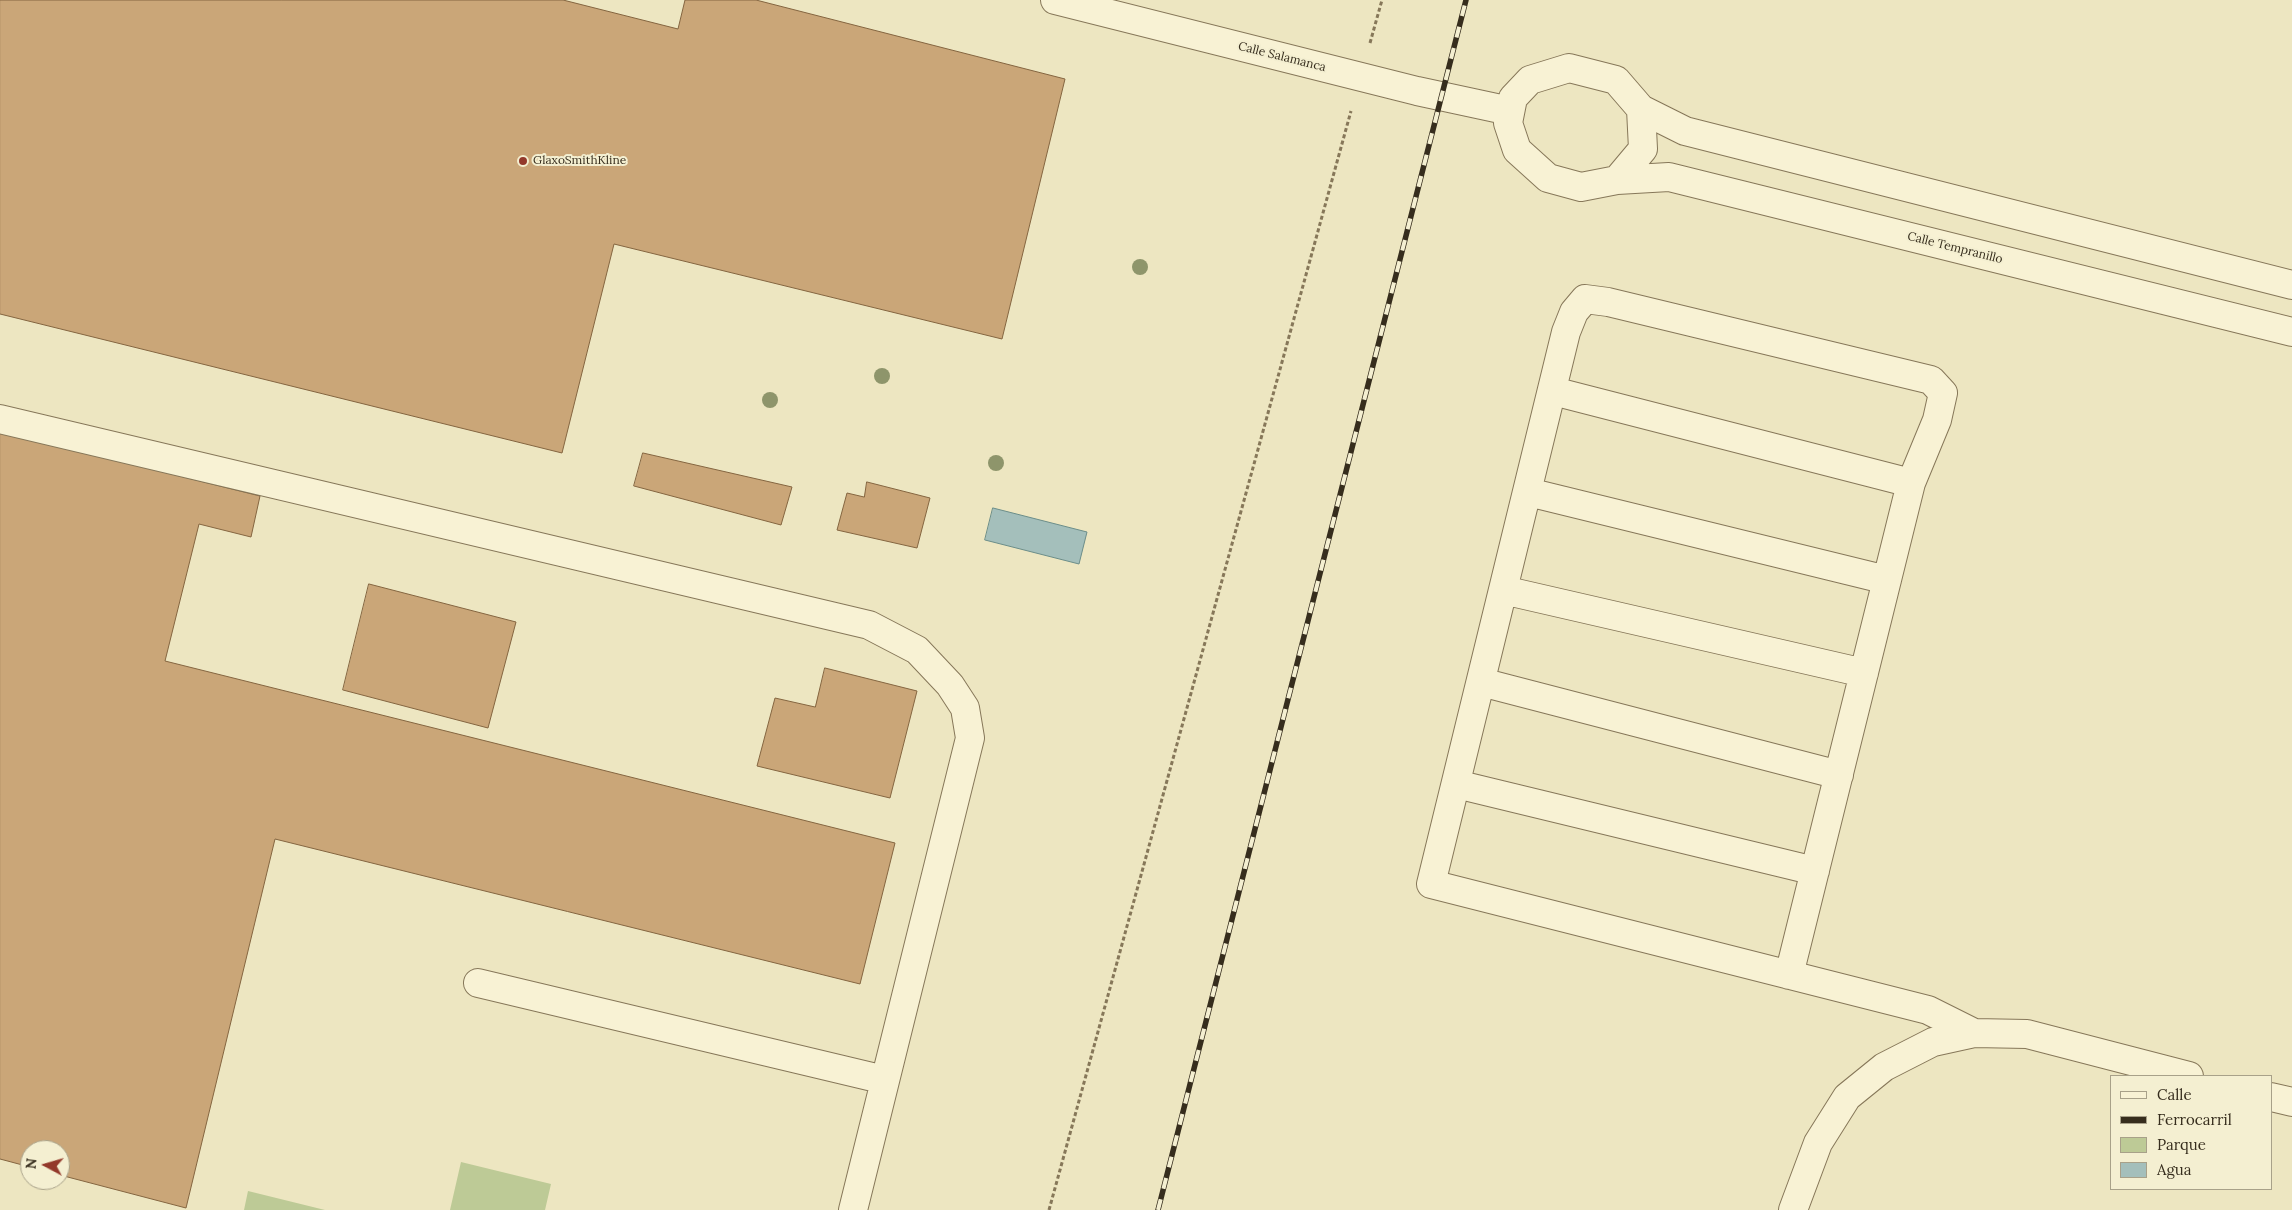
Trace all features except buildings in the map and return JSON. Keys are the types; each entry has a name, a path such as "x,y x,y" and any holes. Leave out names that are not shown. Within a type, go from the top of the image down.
{"street":[{"name":"Calle Salamanca","path":"1054,0 1510,111"},
{"path":"1641,109 1642,149 1617,180 1581,187 1548,178 1517,150 1508,122 1513,98 1530,80 1569,68 1616,80 1641,109 1685,132 2292,285"},
{"name":"Calle Tempranillo","path":"1617,180 1669,177 2292,332"},
{"path":"1789,975 1911,483 1937,420 1943,393 1931,380 1608,302 1585,299 1574,312 1566,332 1431,884 1789,975 1928,1010 1974,1033"},
{"path":"1553,391 1911,483"},
{"path":"0,419 869,625 918,650 950,685 965,708 970,738 853,1210"},
{"path":"1528,492 1887,580"},
{"path":"1503,590 1864,673"},
{"path":"1481,682 1839,775"},
{"path":"1456,784 1815,872"},
{"path":"478,983 885,1080"},
{"path":"1793,1210 1818,1143 1847,1096 1892,1063 1933,1042 1974,1033 2027,1034 2185,1075"},
{"path":"2272,1097 2292,1102"}],"path":[{"path":"1049,1210 1382,0"}],"green space":[{"path":"461,1162 551,1184 545,1210 450,1210"},
{"path":"248,1191 325,1210 244,1210"}],"water":[{"path":"993,508 1087,532 1079,564 985,540"}],"railway":[{"path":"1158,1210 1466,0"}],"place":[{"name":"GlaxoSmithKline","path":"523,161"}]}
